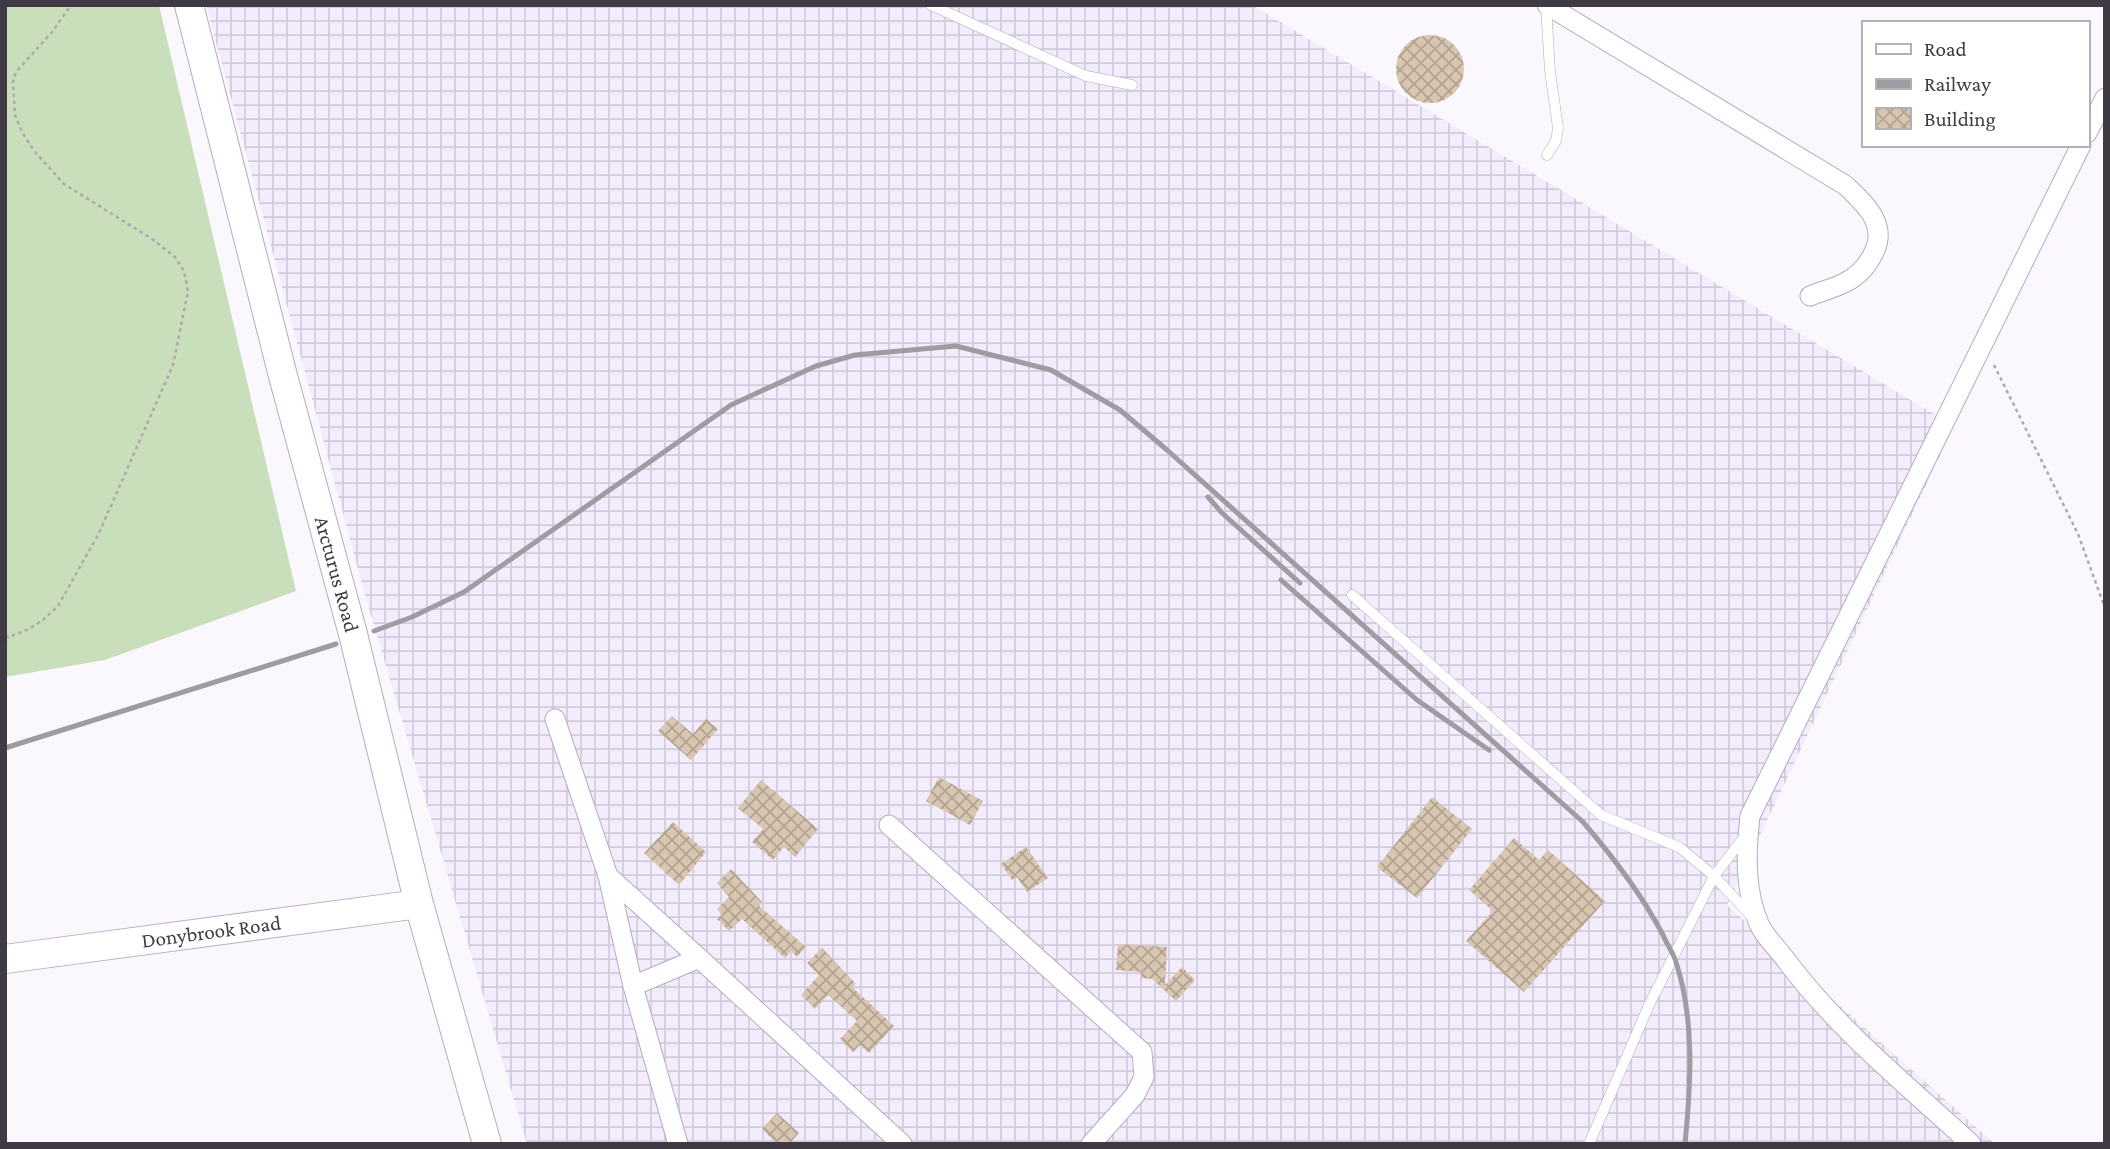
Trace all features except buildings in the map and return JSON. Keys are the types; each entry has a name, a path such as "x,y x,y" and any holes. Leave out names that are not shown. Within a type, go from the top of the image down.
{"main road":[{"name":"Arcturus Road","path":"189,5 286,388 356,647 419,904 487,1144"},
{"name":"Donybrook Road","path":"5,959 419,904"}],"street":[{"path":"1546,5 1845,185 1865,204 1877,223 1879,243 1867,266 1849,281 1810,296"},
{"path":"2089,129 2105,98"},
{"path":"1971,1144 1846,1029 1806,987 1761,927 1749,885 1746,855 1748,831 1750,816 2080,147"},
{"path":"555,719 608,876 634,986 678,1144"},
{"path":"889,825 1142,1052 1144,1077 1135,1095 1091,1144"},
{"path":"608,876 902,1144"},
{"path":"634,986 699,958"}],"lane":[{"path":"931,5 1086,76 1132,85"},
{"path":"1546,5 1550,71 1558,128 1556,141 1547,155"},
{"path":"1352,595 1601,815 1679,847 1714,876 1761,927"},
{"path":"1589,1144 1650,1006 1714,876 1748,831"}],"path":[{"path":"5,644 7,636 29,629 58,606 99,533 173,365 188,291 184,271 175,257 152,239 64,184 35,152 15,115 13,82 16,72 52,32 71,5"},
{"path":"1983,343 2078,534 2105,608"}],"shaded area":[{"path":"206,5 1252,5 1954,426 1727,905 1995,1144 527,1144 365,595"}],"green space":[{"path":"5,5 159,5 296,591 105,660 5,677"}],"railway":[{"path":"374,631 412,617 464,592 731,405 816,366 855,355 956,346 1051,370 1120,410 1583,822 1636,890 1674,956 1689,1027 1689,1097 1685,1144"},
{"path":"1208,497 1222,513 1300,583"},
{"path":"1281,580 1417,700 1489,750"},
{"path":"5,748 336,644"}]}
